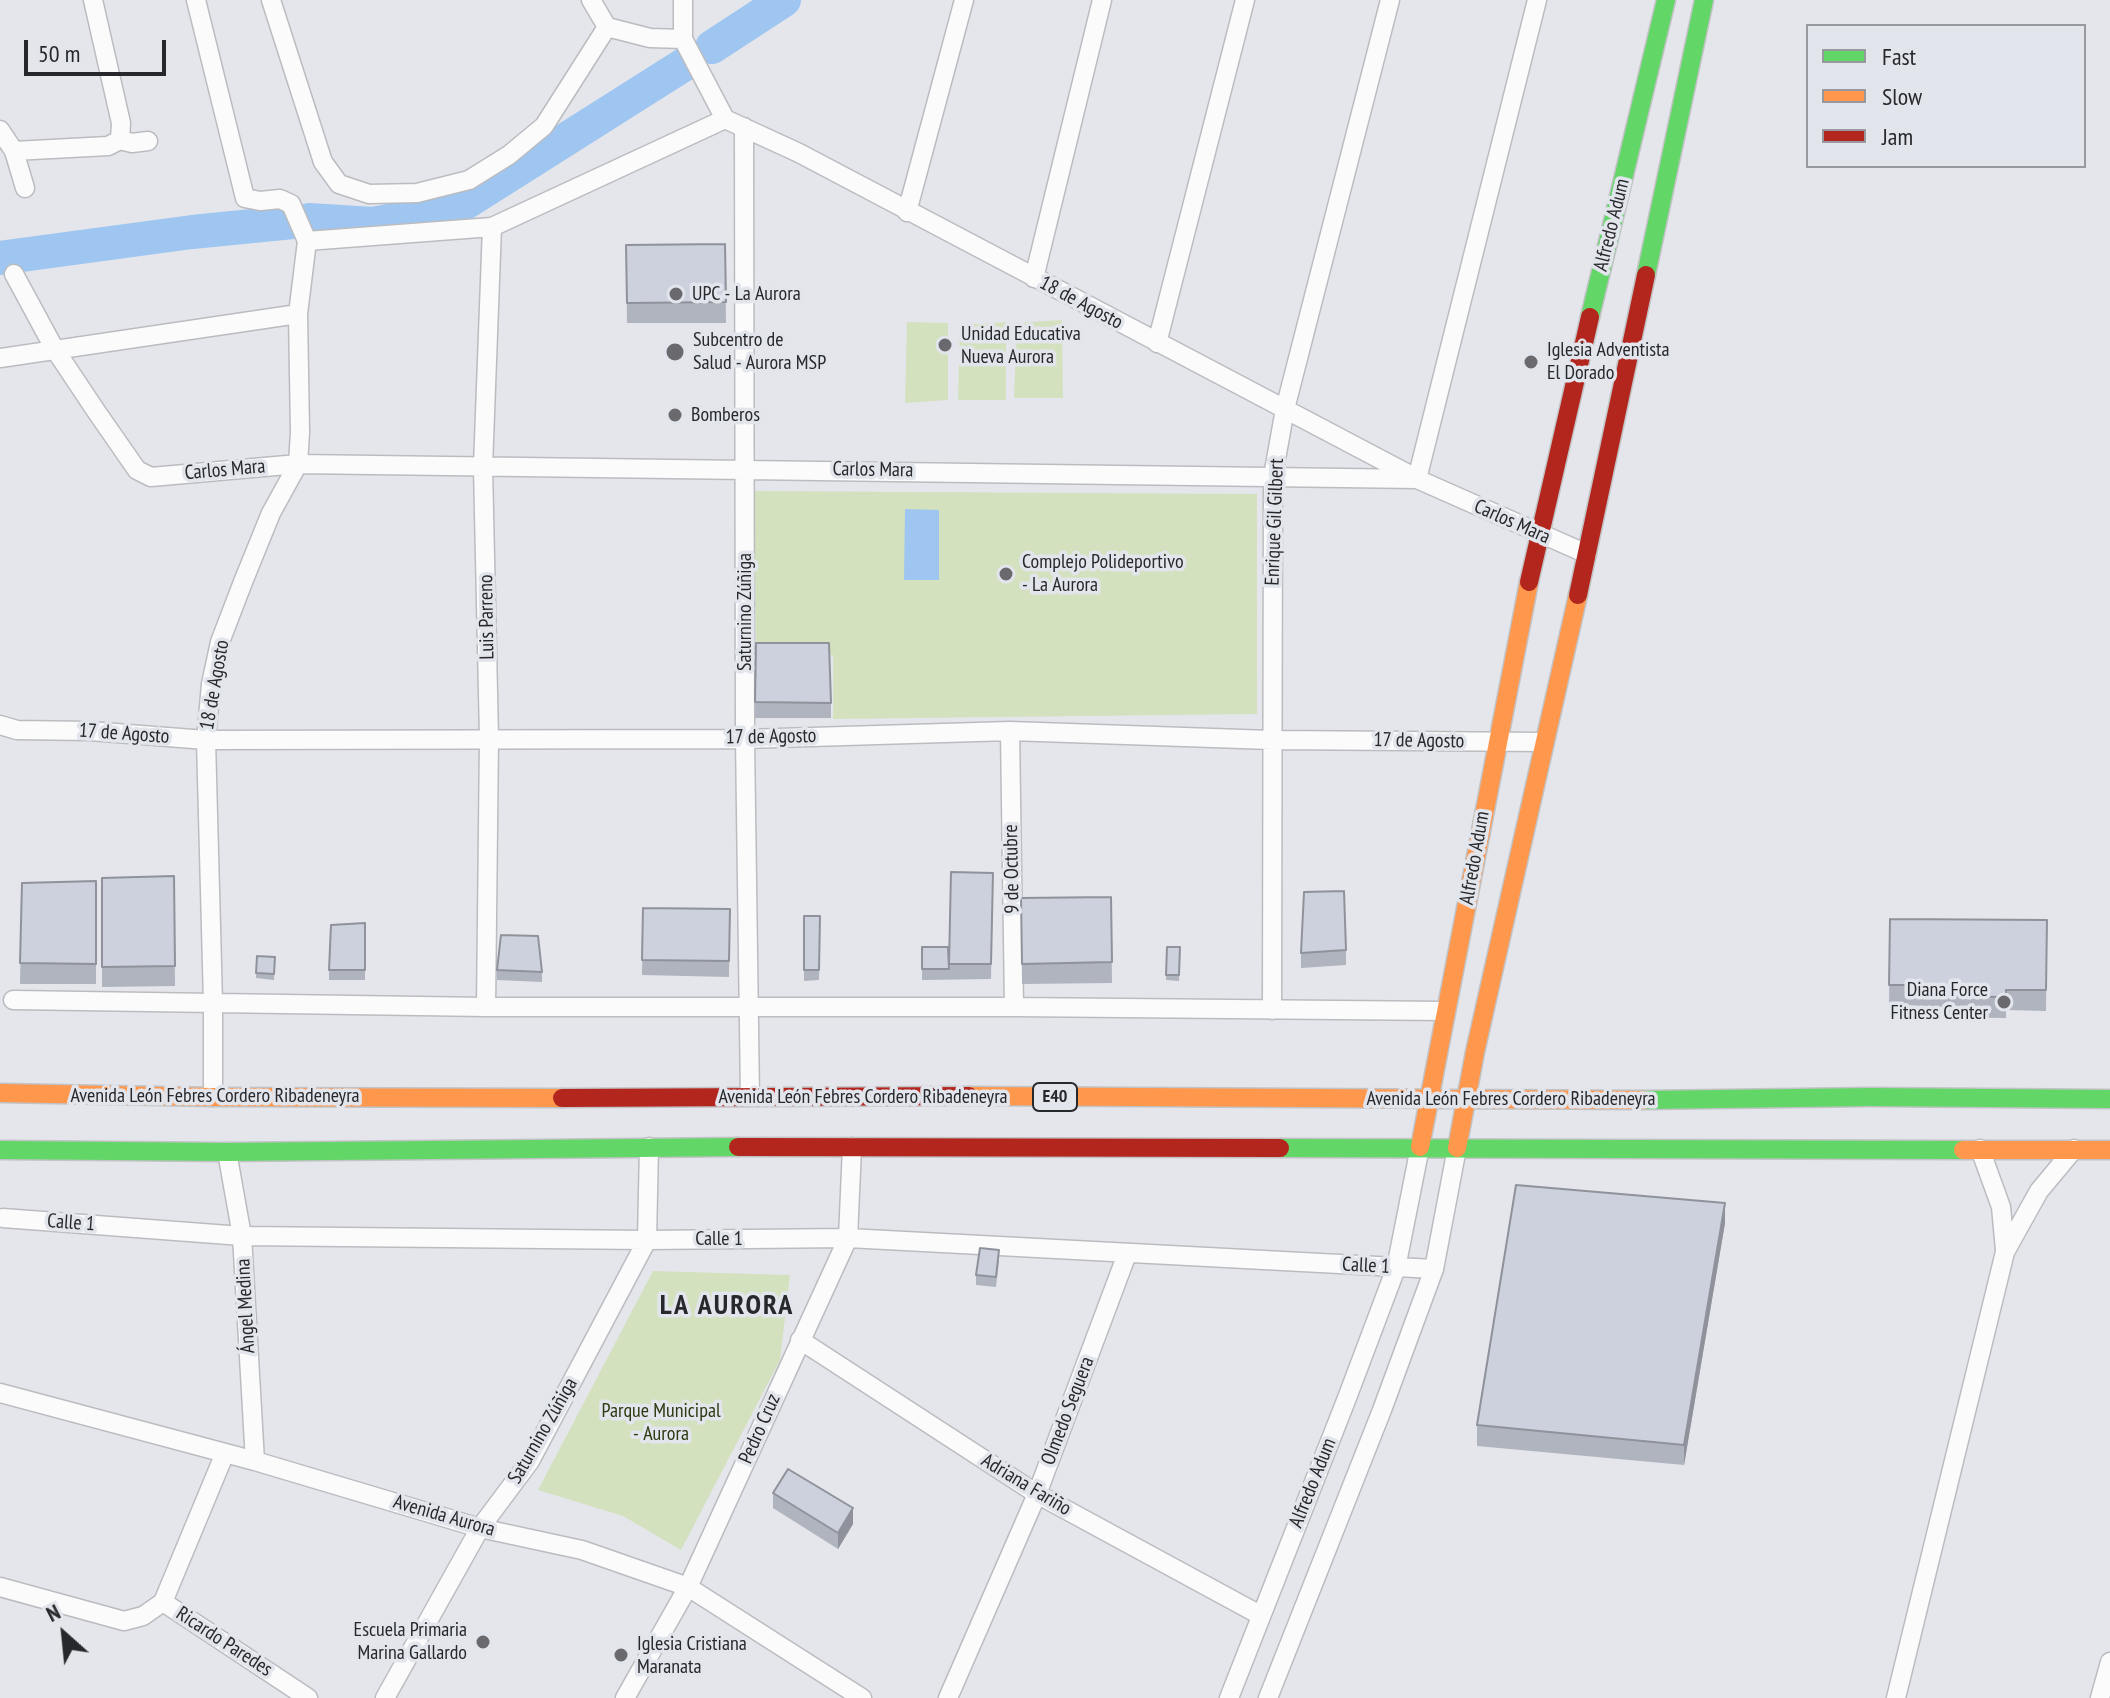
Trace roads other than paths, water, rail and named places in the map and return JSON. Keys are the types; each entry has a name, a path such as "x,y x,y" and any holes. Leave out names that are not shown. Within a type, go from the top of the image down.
{"main road":[{"name":"Alfredo Adum","path":"1420,1147 1538,534 1666,0"},
{"name":"Alfredo Adum","path":"1457,1148 1704,0"},
{"name":"Avenida León Febres Cordero Ribadeneyra","path":"0,1093 213,1097 881,1095 1466,1100 2110,1099"},
{"path":"881,1095 873,1104 868,1120 872,1137 881,1147"},
{"path":"526,1097 536,1105 542,1121 539,1138 531,1147"},
{"path":"786,1147 799,1123 793,1097"},
{"path":"626,1147 615,1139 610,1121 618,1104 630,1098"},
{"path":"0,1150 227,1152 531,1147 2110,1150"}],"street":[{"path":"93,0 121,123 120,140"},
{"path":"196,0 245,198 260,201 280,199 291,204 307,241 492,227 725,119 683,39 683,0"},
{"path":"271,0 323,162 339,184 369,194 417,193 469,180 509,155 544,126 607,27"},
{"path":"591,0 607,27 650,38 683,39"},
{"path":"907,212 964,0"},
{"path":"1034,278 1102,0"},
{"path":"1157,343 1245,0"},
{"name":"Enrique Gil Gilbert","path":"1272,1010 1273,476 1285,409 1390,0"},
{"path":"1417,479 1537,0"},
{"name":"18 de Agosto","path":"725,119 799,153 1417,479"},
{"name":"Saturnino Zúñiga","path":"744,127 745,739 750,1097"},
{"path":"0,130 14,151 25,188"},
{"path":"14,151 108,146 120,140 132,143 148,141"},
{"name":"Luis Parreno","path":"486,1007 489,738 483,467 492,227"},
{"name":"18 de Agosto","path":"213,1097 206,740 211,684 220,642 271,513 298,464 298,314 307,241"},
{"path":"14,274 54,348"},
{"path":"0,358 298,314"},
{"name":"Carlos Mara","path":"54,348 137,470 151,477 298,464 1417,479 1587,554"},
{"name":"17 de Agosto","path":"0,725 17,730 90,731 206,740 745,739 1010,731 1271,740 1544,742"},
{"name":"9 de Octubre","path":"1010,731 1014,1007"},
{"path":"13,1000 486,1007 1446,1011"},
{"name":"Saturnino Zúñiga","path":"385,1698 480,1528 530,1461 647,1240 649,1147"},
{"name":"Pedro Cruz","path":"625,1698 688,1587 848,1238 852,1147"},
{"name":"Alfredo Adum","path":"1229,1698 1396,1268 1420,1147"},
{"name":"Alfredo Adum","path":"1268,1698 1434,1269 1457,1148"},
{"path":"1980,1149 2001,1207 2005,1252"},
{"path":"1896,1698 2005,1252 2039,1191 2074,1149"},
{"name":"Ángel Medina","path":"227,1152 242,1236 255,1461"},
{"name":"Calle 1","path":"3,1218 242,1236 647,1240 848,1238 1434,1269"},
{"name":"Olmedo Seguera","path":"948,1698 1037,1494 1127,1254"},
{"name":"Adriana Fariño","path":"800,1340 1037,1494 1260,1615"},
{"name":"Avenida Aurora","path":"0,1393 255,1461 480,1528 582,1550 688,1587 862,1698"},
{"path":"1347,1398 1382,1410"},
{"path":"163,1602 225,1453"},
{"name":"Ricardo Paredes","path":"0,1587 124,1621 143,1616 163,1602 308,1698"},
{"path":"2104,1693 2110,1662"}],"water":[{"path":"905,509 939,510 939,580 904,580"}],"waterway":[{"path":"712,47 784,0"},
{"path":"309,220 373,224 459,207 685,64"},
{"path":"0,258 293,222"}],"place":[{"name":"UPC - La Aurora","path":"676,294"},
{"name":"Unidad Educativa Nueva Aurora","path":"945,345"},
{"name":"Subcentro de Salud - Aurora MSP","path":"675,352"},
{"name":"Iglesia Adventista El Dorado","path":"1531,362"},
{"name":"Bomberos","path":"675,415"},
{"name":"Complejo Polideportivo - La Aurora","path":"1006,574"},
{"name":"Diana Force Fitness Center","path":"2004,1002"},
{"name":"Escuela Primaria Marina Gallardo","path":"483,1642"},
{"name":"Iglesia Cristiana Maranata","path":"621,1655"}],"district":[{"name":"LA AURORA","path":"727,1306"}],"park label":[{"name":"Parque Municipal - Aurora","path":"661,1422"}]}
